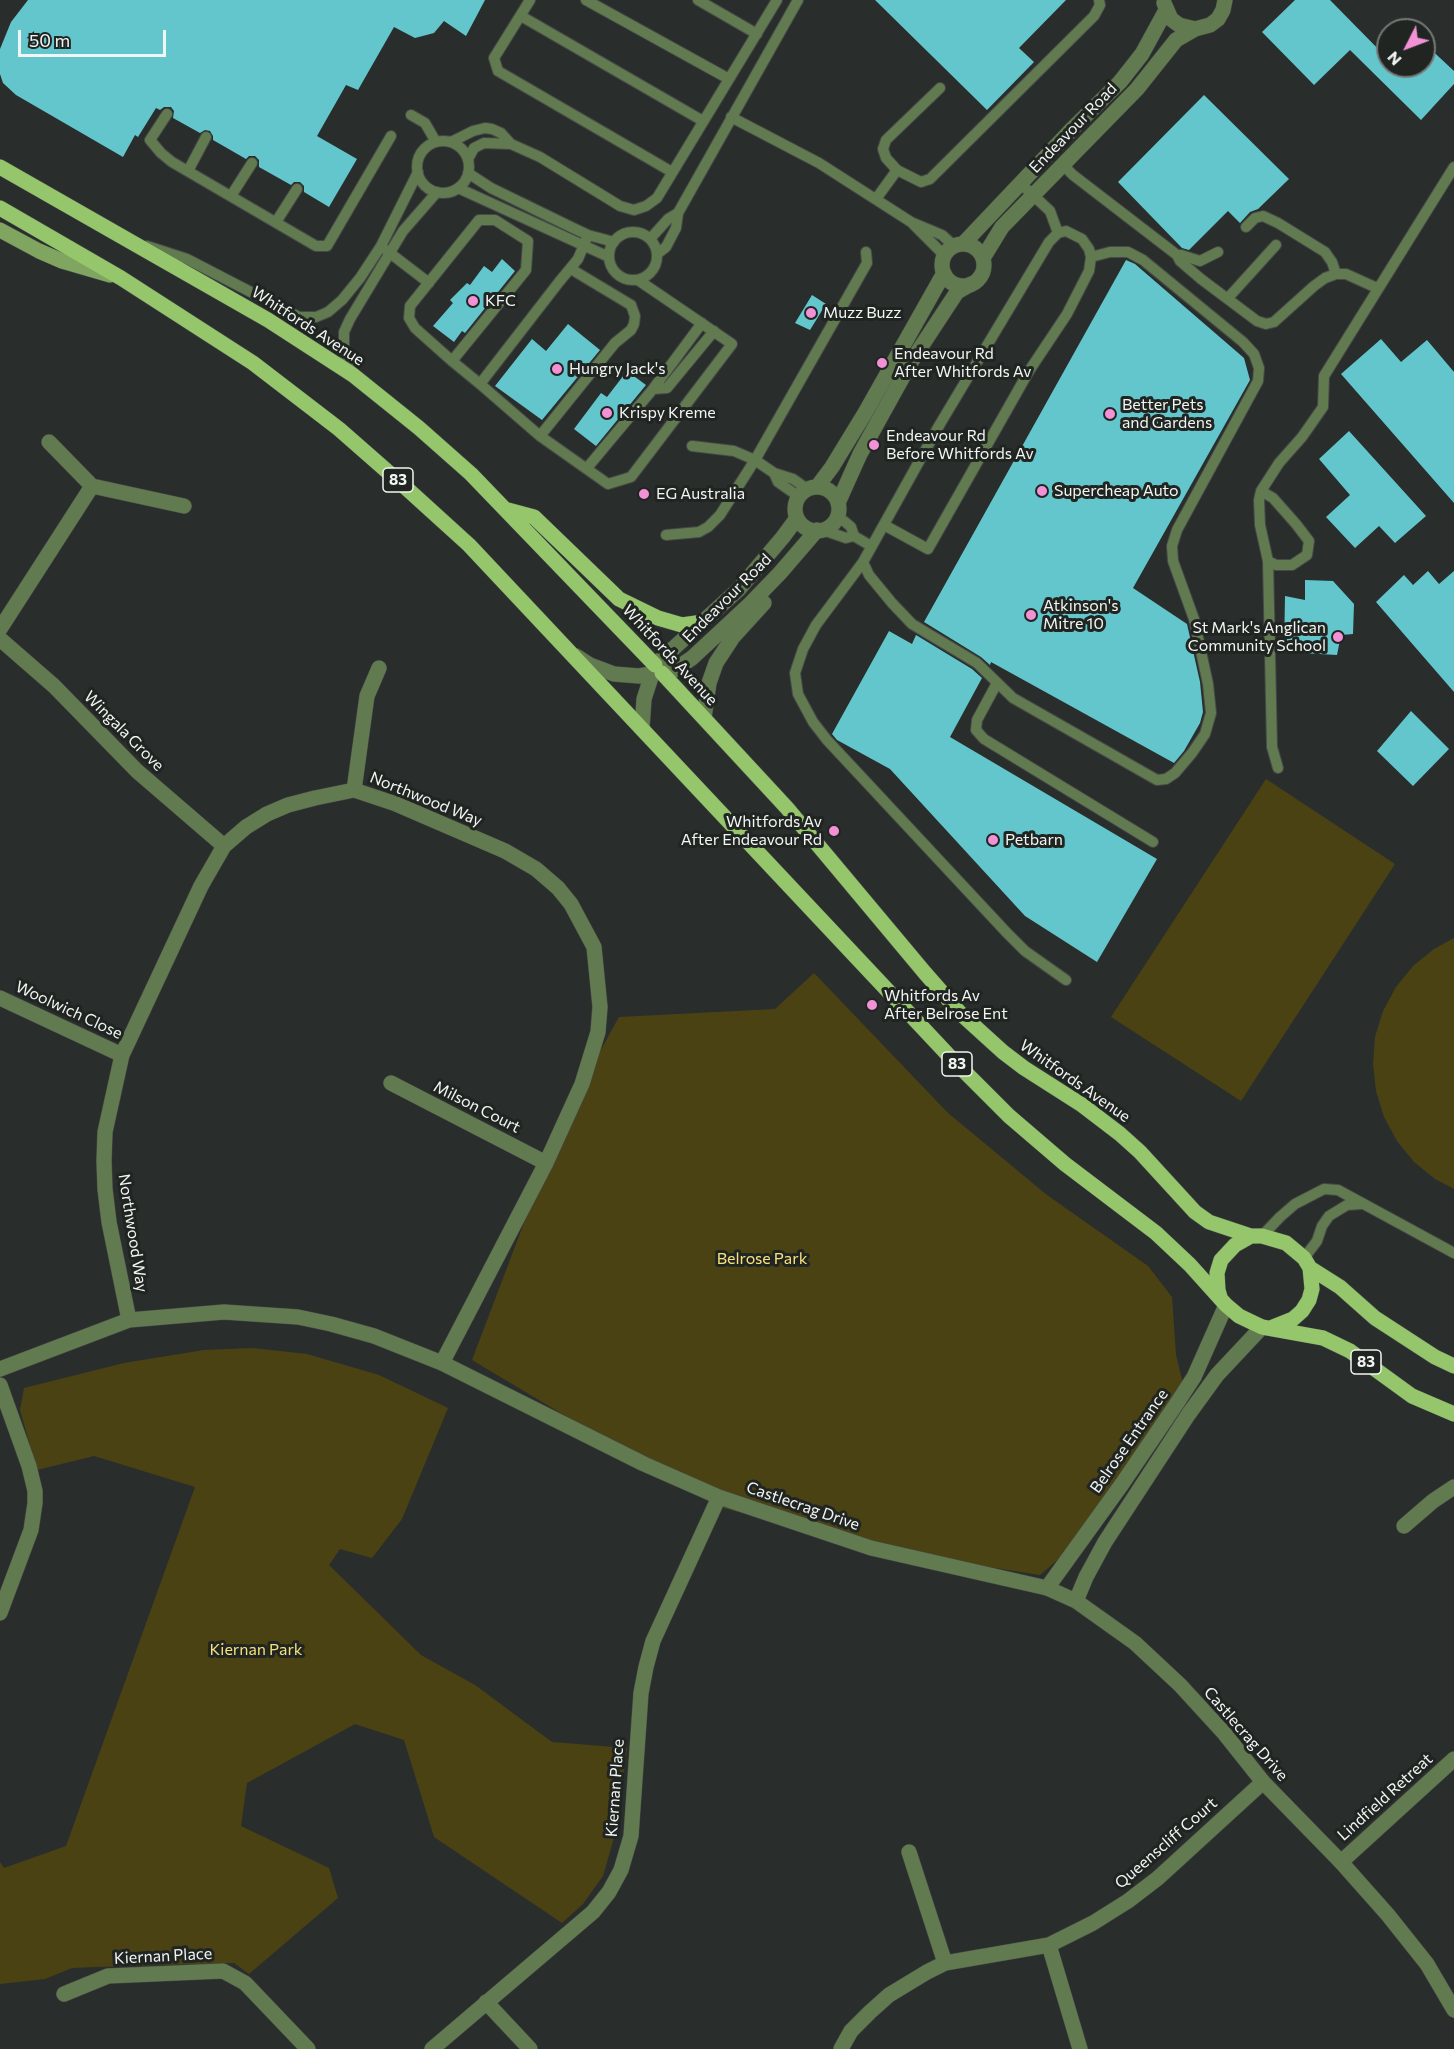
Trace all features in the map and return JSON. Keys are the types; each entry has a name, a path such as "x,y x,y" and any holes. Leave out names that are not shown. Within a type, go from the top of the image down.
{"main road":[{"name":"Whitfords Avenue","path":"0,167 268,320 353,375 419,428 508,510 656,670 704,718 787,808 925,973 960,1012 1003,1052 1082,1105 1120,1134 1140,1152 1195,1212 1209,1222 1286,1243 1374,1318 1454,1366"},
{"name":"83","path":"0,208 122,278 253,363 339,429 404,486 469,545 761,854 890,996 996,1103 1065,1164 1156,1233 1239,1316 1266,1328 1323,1338 1350,1351 1412,1396 1454,1414"},
{"path":"0,230 62,261 122,278"},
{"path":"508,510 534,517 619,599 658,618 674,623 682,625 703,622"},
{"path":"1223,1301 1218,1290 1217,1273 1221,1260 1235,1245 1257,1236"},
{"path":"1266,1328 1288,1322 1302,1311 1309,1300 1312,1289 1307,1263"}],"street":[{"name":"Endeavour Road","path":"983,258 1002,227 1137,89 1176,40 1194,29 1214,22 1221,15 1226,2"},
{"name":"Endeavour Road","path":"954,248 1120,82 1142,54 1165,5"},
{"path":"1165,5 1171,19 1179,25 1194,29"},
{"path":"944,273 832,467 808,491 795,511 797,518 805,527 820,530 833,524 860,454 911,363 957,292 971,284 977,280 982,273 983,258 974,247 954,248 942,266 944,273 955,284 971,284"},
{"path":"50,442 92,486 184,506"},
{"path":"0,629 92,486"},
{"path":"808,491 830,492 837,511"},
{"name":"Endeavour Road","path":"656,670 739,589 797,518"},
{"name":"Endeavour Road","path":"566,650 590,665 614,674 639,676 656,670 674,670 692,658 765,589 797,552 820,530"},
{"path":"704,718 709,683 716,663 733,637 798,564 797,552"},
{"name":"Wingala Grove","path":"0,639 54,686 136,771 224,846"},
{"path":"354,790 367,696 379,668"},
{"path":"642,729 644,699 656,670"},
{"name":"Northwood Way","path":"129,1320 109,1222 104,1180 105,1132 122,1055 201,886 224,846 246,827 277,810 315,798 354,790 396,804 506,851 536,869 558,888 582,923 594,947 600,1007 598,1032 582,1084 546,1163 442,1364"},
{"name":"Woolwich Close","path":"0,998 122,1055"},
{"name":"Milson Court","path":"392,1083 546,1163"},
{"name":"Belrose Entrance","path":"1047,1588 1122,1484 1194,1377 1223,1301"},
{"name":"Castlecrag Drive","path":"0,1368 129,1320 224,1311 298,1317 374,1336 442,1364 644,1464 720,1497 871,1548 1047,1588 1076,1601 1135,1643 1180,1685 1224,1733 1263,1782 1341,1862 1388,1915 1427,1964 1454,2010"},
{"name":"Belrose Entrance","path":"1076,1601 1105,1542 1208,1386 1266,1328"},
{"path":"0,1385 29,1466 35,1503 31,1530 0,1613"},
{"path":"1404,1526 1454,1487"},
{"name":"Kiernan Place","path":"432,2049 593,1912 609,1892 621,1870 631,1836 641,1693 650,1649 720,1497"},
{"name":"Lindfield Retreat","path":"1341,1862 1454,1760"},
{"name":"Queenscliff Court","path":"841,2049 851,2031 889,1995 945,1963 1049,1945 1093,1923 1128,1901 1158,1878 1263,1782"},
{"path":"909,1852 945,1963"},
{"path":"1049,1945 1080,2049"},
{"name":"Kiernan Place","path":"64,1994 108,1976 223,1971 245,1983 308,2049"},
{"path":"486,2002 530,2049"}],"lane":[{"path":"530,0 494,58 498,71 672,172"},
{"path":"586,0 729,79"},
{"path":"698,0 757,34"},
{"path":"418,172 424,185 444,193 458,188 468,173 468,159 474,148 484,143 511,144 540,157 620,206 634,210 646,206 657,198 777,0"},
{"path":"657,254 666,246 676,228 678,213 798,0"},
{"path":"940,88 886,140 883,149 886,158 897,170 921,182 930,178 1094,16 1100,4 1099,0"},
{"path":"521,16 703,121"},
{"path":"167,114 150,140 161,153 316,246 327,246 391,136"},
{"path":"411,115 425,123 436,142"},
{"path":"731,117 819,163 876,199 911,222 933,246 954,248"},
{"path":"353,375 344,351 344,332 385,250 418,172 418,159 421,153 430,144 450,142 484,128 501,133 511,144"},
{"path":"188,171 206,137"},
{"path":"450,142 461,148 468,159"},
{"path":"231,196 252,163"},
{"path":"1062,164 1073,175 1177,255 1180,261 1201,279 1257,321 1266,324 1274,322 1314,286 1336,274 1346,274 1377,288"},
{"path":"1278,768 1272,747 1268,561 1260,525 1261,491 1279,463 1302,437 1323,406 1324,376 1454,167"},
{"path":"876,199 897,170"},
{"path":"468,173 491,188 588,235 614,242"},
{"path":"1020,183 1050,211 1058,233"},
{"path":"458,188 609,257"},
{"path":"276,222 297,189"},
{"path":"127,239 187,259 299,317 308,318 328,312 342,300 437,192"},
{"path":"650,239 668,219 678,213"},
{"path":"1246,227 1255,218 1263,216 1278,223 1325,252 1336,274"},
{"path":"452,361 526,270 528,241 495,220 479,220 410,306 409,318 415,328 452,361 540,436 608,484 631,477 732,344 650,289 642,278"},
{"path":"884,525 928,549 1029,371 1067,314 1089,272 1091,257 1089,249 1074,233 1066,231 1058,233 1048,242 940,424 863,562 816,625 803,649 795,674 798,694 813,722 827,740 1007,933 1025,951 1066,980"},
{"path":"631,233 644,235 650,239 657,254 655,267 642,278 624,279 614,270 609,257 614,242 619,237 631,233"},
{"path":"480,384 571,269 585,246 588,235"},
{"path":"1228,298 1276,245"},
{"path":"385,250 429,283"},
{"path":"666,535 699,532 708,527 720,514 756,460 867,263 866,252"},
{"path":"863,562 869,575 912,624 977,663 1013,698 1157,780 1166,779 1175,773 1192,753 1205,734 1211,713 1205,663 1194,619 1173,561 1172,546 1177,530 1258,381 1259,368 1254,354 1243,342 1143,260 1128,252 1110,252 1091,257"},
{"path":"1177,255 1200,261 1218,252"},
{"path":"540,436 615,343 631,330 634,324 635,316 631,305 571,269"},
{"path":"587,468 653,389 702,323"},
{"path":"653,389 667,388 714,332"},
{"path":"692,446 734,451 756,460 774,473 778,482 808,491"},
{"path":"1261,491 1273,498 1309,541 1307,555 1292,565 1276,565 1268,561"},
{"path":"837,511 851,527 854,537"},
{"path":"820,530 846,538 854,537 872,546"},
{"path":"998,682 977,720 976,730 984,739 1153,842"},
{"path":"1257,1236 1295,1204 1324,1189 1338,1190 1360,1204 1454,1253"},
{"path":"1307,1263 1322,1226 1329,1216 1347,1205 1360,1204"}],"green space":[{"path":"1266,779 1395,864 1241,1101 1111,1017"},
{"path":"1454,938 1454,1189 1435,1179 1414,1162 1397,1141 1384,1117 1376,1091 1373,1064 1375,1037 1383,1011 1396,987 1413,966 1434,949"},
{"name":"Belrose Park","path":"814,973 948,1113 1047,1195 1148,1266 1172,1297 1176,1355 1183,1383 1084,1537 1040,1575 881,1550 716,1506 472,1360 552,1149 582,1084 619,1017 775,1009"},
{"name":"Kiernan Park","path":"253,1348 307,1354 379,1375 448,1408 402,1519 372,1558 340,1549 329,1565 421,1655 475,1685 552,1742 627,1748 615,1834 603,1876 583,1904 562,1923 434,1837 404,1740 355,1724 247,1783 241,1826 329,1868 338,1898 249,1974 234,1963 95,1967 72,1968 45,1979 0,1984 0,1862 4,1868 66,1846 195,1487 94,1456 37,1470 20,1410 24,1388 124,1363 204,1350"}],"building":[{"path":"28,0 485,0 466,36 444,21 434,33 415,38 394,27 358,90 346,85 317,136 357,159 329,207 304,192 304,186 300,182 294,182 291,185 259,167 259,160 255,156 249,156 246,159 213,140 210,131 205,130 200,133 173,118 174,111 171,107 164,107 160,110 156,108 138,137 135,135 123,157 16,95 3,83 0,74 0,49 11,22"},
{"path":"875,0 1066,0 1019,48 1034,62 987,110"},
{"path":"1295,0 1330,0 1376,47 1376,76 1350,50 1314,85 1262,32"},
{"path":"1436,54 1454,71 1454,84 1421,120 1378,78 1436,78"},
{"path":"1204,95 1289,179 1240,223 1228,211 1189,250 1182,248 1118,182"},
{"name":"KFC","path":"502,259 515,271 465,333 462,331 454,342 433,326 453,303 450,300 467,283 470,285 484,266 492,272"},
{"path":"1126,260 1135,264 1244,358 1250,380 1133,588 1187,624 1200,682 1203,712 1200,723 1184,751 1174,763 991,662 990,665 924,622"},
{"name":"Muzz Buzz","path":"812,295 826,304 810,330 795,323"},
{"name":"Hungry Jack's","path":"568,324 600,350 542,420 495,386 532,339 546,351"},
{"path":"1381,339 1401,362 1427,340 1454,372 1454,503 1341,374"},
{"name":"Krispy Kreme","path":"627,371 646,385 596,446 574,429 601,393 607,397"},
{"path":"1349,431 1426,516 1395,543 1379,526 1355,548 1326,517 1350,495 1319,459"},
{"path":"1428,571 1439,584 1454,571 1454,692 1376,602 1404,575 1413,585"},
{"path":"1305,580 1333,581 1354,604 1353,634 1341,635 1337,655 1284,652 1285,596 1305,600"},
{"path":"889,631 912,644 916,635 972,669 982,678 950,737 1157,859 1097,962 1025,916 890,769 837,740 832,734"},
{"path":"1411,711 1449,749 1413,786 1377,751"}],"place":[{"name":"KFC","path":"473,301"},
{"name":"Muzz Buzz","path":"811,313"},
{"name":"Endeavour Rd After Whitfords Av","path":"882,363"},
{"name":"Hungry Jack's","path":"557,369"},
{"name":"Krispy Kreme","path":"607,413"},
{"name":"Better Pets and Gardens","path":"1110,414"},
{"name":"Endeavour Rd Before Whitfords Av","path":"874,445"},
{"name":"Supercheap Auto","path":"1042,491"},
{"name":"EG Australia","path":"644,494"},
{"name":"Atkinson's Mitre 10","path":"1031,615"},
{"name":"St Mark's Anglican Community School","path":"1338,637"},
{"name":"Whitfords Av After Endeavour Rd","path":"834,831"},
{"name":"Petbarn","path":"993,840"},
{"name":"Whitfords Av After Belrose Ent","path":"872,1005"}]}
